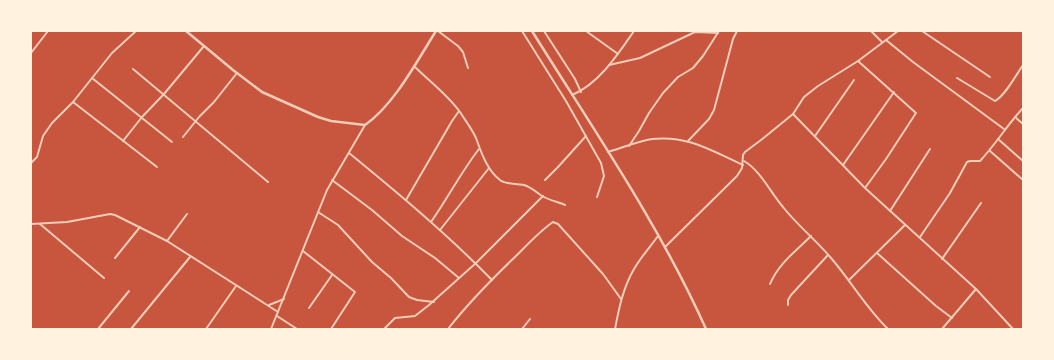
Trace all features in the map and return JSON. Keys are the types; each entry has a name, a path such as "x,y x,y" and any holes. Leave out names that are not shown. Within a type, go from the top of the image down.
{"street":[{"path":"31,53 48,31"},
{"path":"31,163 36,157 43,136 47,130 73,102 112,53 136,31"},
{"path":"186,31 262,92 305,112 331,121 365,125"},
{"path":"271,329 332,180 365,125 379,114 389,102 437,31 458,46 463,52 468,68"},
{"path":"522,31 601,163 604,176 598,197"},
{"path":"532,31 608,152 665,247 692,298 706,329"},
{"path":"544,31 575,79 580,92"},
{"path":"586,31 618,54"},
{"path":"572,95 580,92 588,86 609,65 634,31"},
{"path":"688,141 709,119 714,110 733,40 737,31"},
{"path":"871,31 882,42"},
{"path":"665,247 737,176 743,165 743,155 745,152 793,114 804,97 818,86 858,61 898,31"},
{"path":"922,31 990,77"},
{"path":"609,65 640,58 695,32 719,32"},
{"path":"629,146 648,113 678,77 693,68 719,32"},
{"path":"886,40 913,62 1004,129"},
{"path":"123,141 204,46"},
{"path":"858,61 916,111 916,114 865,188"},
{"path":"957,78 997,101 1023,65"},
{"path":"414,66 442,92 459,111 475,137 479,149 490,168 501,181 525,185 534,189 542,196 565,205"},
{"path":"132,68 268,182"},
{"path":"183,137 237,73"},
{"path":"92,78 172,142"},
{"path":"815,136 854,80"},
{"path":"843,165 894,92"},
{"path":"73,102 157,167"},
{"path":"920,237 950,193 967,162 979,162 990,151 1004,129 1023,108"},
{"path":"406,200 459,111"},
{"path":"793,114 865,188 976,289 1013,329"},
{"path":"1014,117 1023,124"},
{"path":"545,180 586,136"},
{"path":"608,152 652,139 674,139 688,141 743,165"},
{"path":"998,139 1023,160"},
{"path":"431,222 479,149"},
{"path":"890,211 930,149"},
{"path":"990,151 1023,180"},
{"path":"348,152 431,222 476,263 492,280"},
{"path":"744,161 755,169 785,210 828,255 888,329"},
{"path":"440,230 490,168"},
{"path":"332,180 372,210 402,236 435,258 459,278"},
{"path":"384,329 395,318 415,316 434,302 476,263 542,196"},
{"path":"942,259 981,204"},
{"path":"318,212 338,225 372,262 391,278 409,297 417,300 434,302"},
{"path":"31,224 67,222 110,214 140,227 167,242 278,312"},
{"path":"167,242 187,214"},
{"path":"448,329 459,314 492,280 541,232 551,224 556,223 603,274 621,299"},
{"path":"40,224 104,278"},
{"path":"848,280 905,225"},
{"path":"115,258 140,227"},
{"path":"615,329 626,283 635,267 658,236"},
{"path":"770,284 781,265 811,236"},
{"path":"303,251 332,275 352,288 355,292 332,329"},
{"path":"877,253 930,302 952,318"},
{"path":"788,305 788,300 791,295 828,255"},
{"path":"132,329 190,256"},
{"path":"309,308 332,275"},
{"path":"206,329 236,286"},
{"path":"942,329 976,289"},
{"path":"98,329 129,291"},
{"path":"268,306 284,299"},
{"path":"277,316 297,329"},
{"path":"522,329 530,319"}]}
